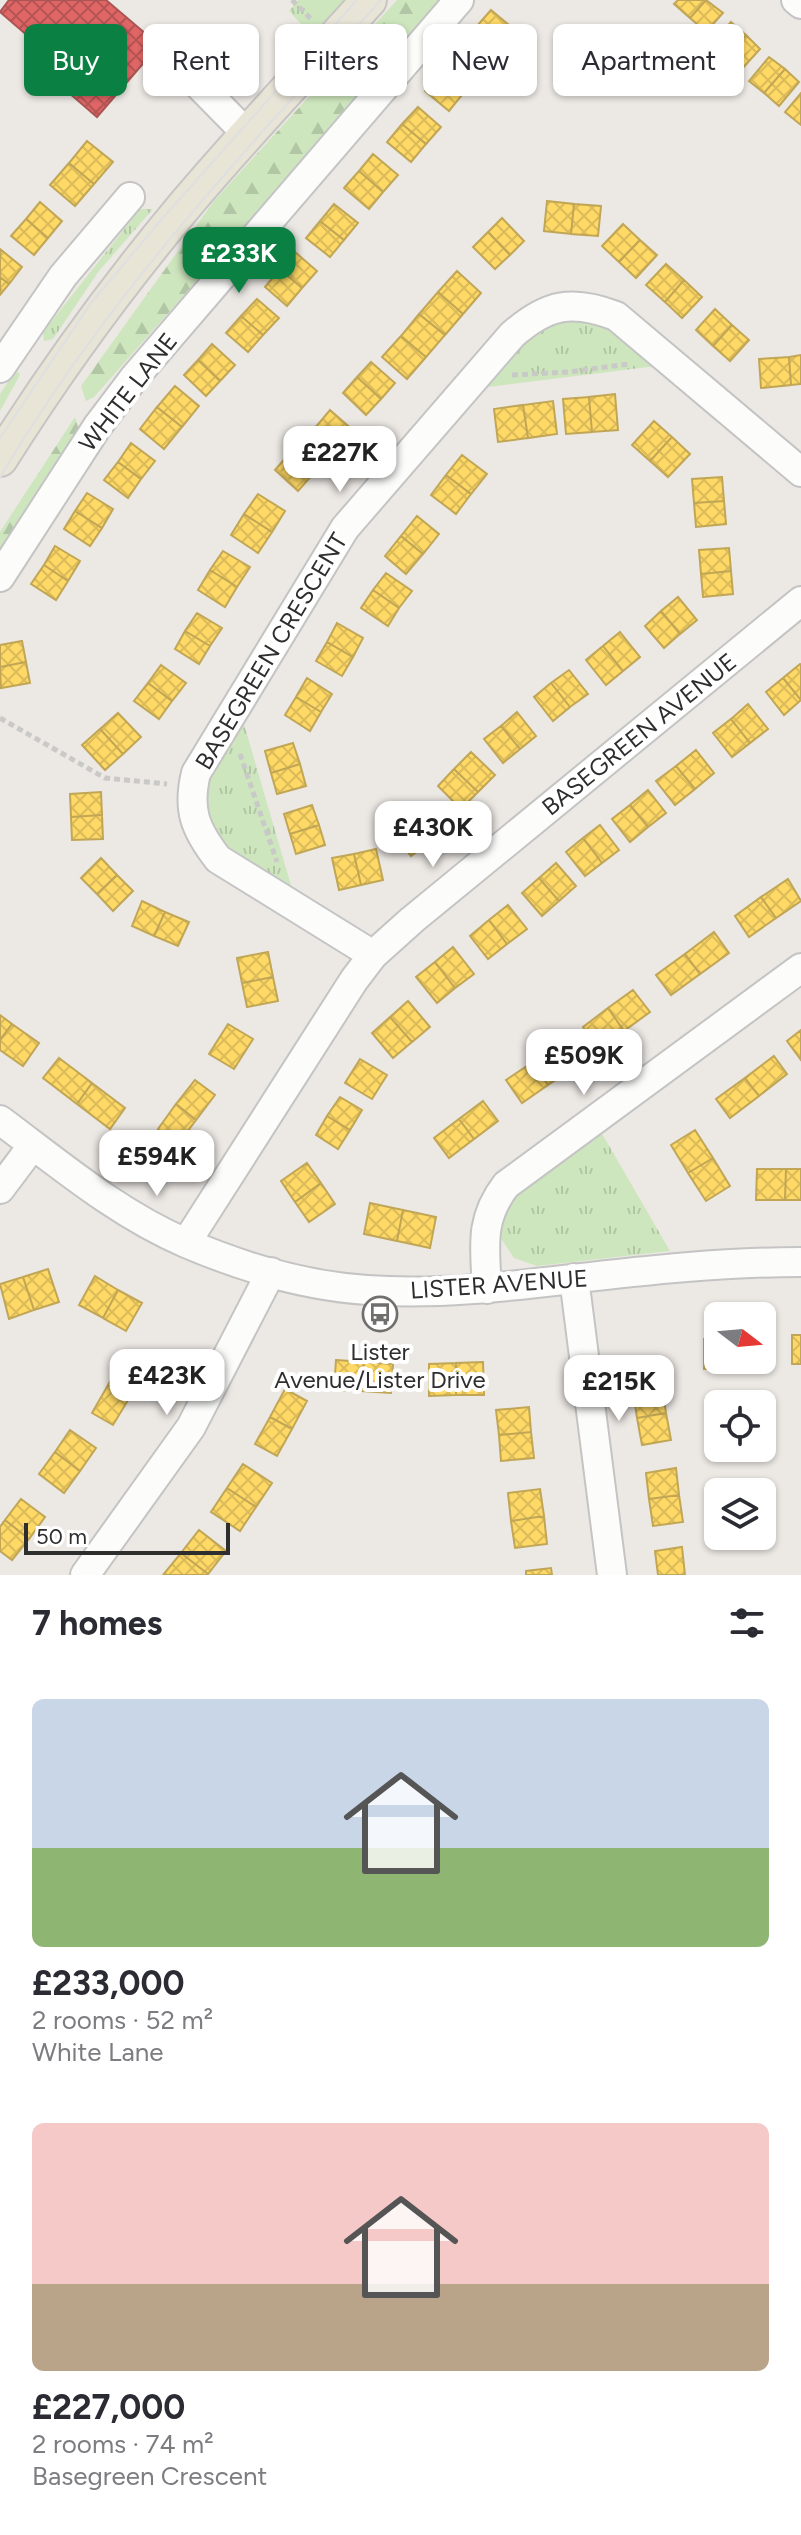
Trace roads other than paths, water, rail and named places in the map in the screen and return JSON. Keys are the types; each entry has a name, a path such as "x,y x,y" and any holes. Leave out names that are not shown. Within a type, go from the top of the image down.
{"main road":[{"path":"0,459 46,386 137,264 188,202 369,0"}],"street":[{"name":"WHITE LANE","path":"0,577 97,427 134,378 459,0"},
{"path":"210,96 248,135"},
{"path":"0,368 63,276 130,197"},
{"name":"BASEGREEN CRESCENT","path":"373,955 218,859 203,840 194,819 190,795 196,773 345,528 512,335 533,316 561,307 592,307 616,316 801,472"},
{"name":"BASEGREEN AVENUE","path":"186,1243 373,955 801,601"},
{"path":"487,1289 485,1226 493,1202 506,1185 801,968"},
{"name":"LISTER AVENUE","path":"0,1120 121,1208 186,1243 271,1272 323,1285 421,1292 487,1289 742,1262 801,1262"},
{"path":"0,1189 33,1145"},
{"path":"85,1575 191,1427 271,1272"},
{"path":"574,1278 612,1575"}],"tram line":[{"path":"0,438 91,303 357,0"},
{"path":"0,478 40,413 130,289 228,171 381,0"}],"place":[{"name":"Lister Avenue/Lister Drive","path":"380,1314"}]}
